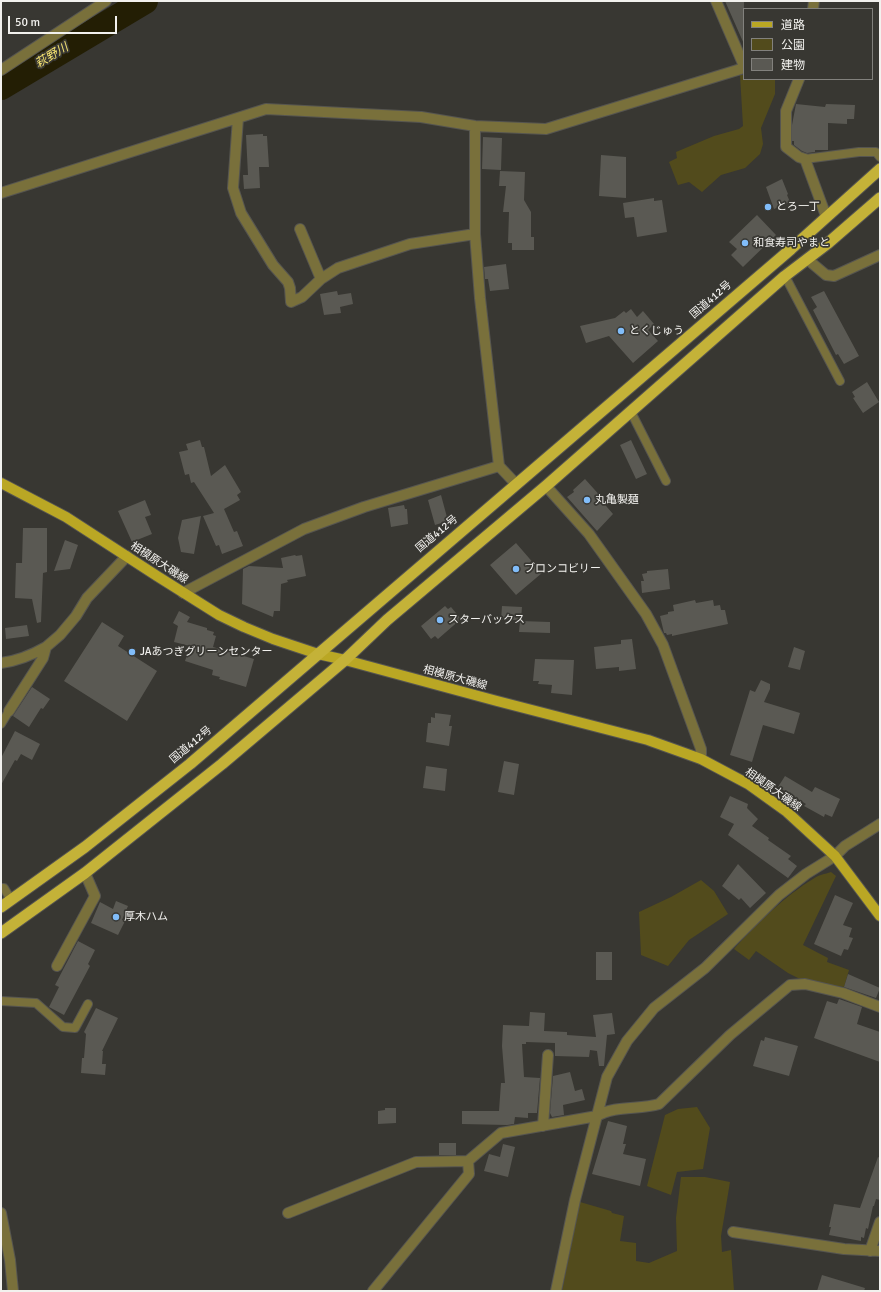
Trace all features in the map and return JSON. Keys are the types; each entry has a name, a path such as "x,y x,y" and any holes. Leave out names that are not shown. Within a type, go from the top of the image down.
{"highway":[{"name":"国道412号","path":"1,906 86,847 190,764 785,254 880,169"},
{"path":"1,933 85,873 222,764 345,660 387,620 546,486 785,276 808,259 880,198"}],"main road":[{"name":"相模原大磯線","path":"1,483 66,517 219,615 273,639 318,654 648,740 700,759 748,784 780,808 835,856 880,916"}],"street":[{"path":"1,70 106,1"},
{"path":"716,1 743,65"},
{"path":"1,193 266,109 421,117 475,126 546,129 743,67"},
{"path":"800,80 786,111 786,147 804,159 826,216"},
{"path":"238,118 233,188 241,213 273,265 288,282 291,302 302,297 321,279 338,268 410,244 475,234"},
{"path":"475,126 475,234 480,298 500,466 516,484"},
{"path":"300,229 321,279"},
{"path":"808,259 826,275 834,276 880,255"},
{"path":"184,593 304,529 364,507 500,466"},
{"path":"546,486 590,534 646,614 663,645 701,749 700,759"},
{"path":"1,663 12,662 34,654 46,647 60,635 76,616 87,598 127,556"},
{"path":"9,711 43,658 46,647"},
{"path":"556,1291 575,1200 607,1077 627,1041 654,1008 705,968 779,896 806,874 835,856 845,846 880,824"},
{"path":"57,966 95,896 85,873"},
{"path":"288,1213 416,1162 468,1161 501,1133 597,1116 605,1111 659,1104 730,1035 790,985 805,984 843,993 880,1007"},
{"path":"543,1126 548,1055"},
{"path":"373,1291 469,1174 468,1161"},
{"path":"1,1213 10,1260 13,1291"},
{"path":"733,1232 844,1249 875,1251 880,1222"}],"lane":[{"path":"804,159 859,152 876,152 880,157"},
{"path":"785,276 840,381"},
{"path":"631,412 666,481"},
{"path":"1,724 9,711"},
{"path":"1,888 4,888 11,900"},
{"path":"1,1001 36,1003 64,1027 75,1028 88,1004"}],"green space":[{"path":"740,75 743,75 743,80 775,80 775,94 761,128 763,144 760,154 745,168 721,175 702,192 689,182 678,185 669,162 677,158 676,152 714,136 739,129 743,126"},
{"path":"831,872 836,876 803,945 828,958 827,962 849,970 844,987 804,981 788,973 756,951 749,960 734,949 761,920 802,886 819,876"},
{"path":"701,880 714,891 728,914 689,940 668,966 641,955 639,912 671,897"},
{"path":"697,1107 710,1128 703,1169 677,1172 671,1195 647,1186 665,1115 678,1109"},
{"path":"681,1177 705,1177 730,1182 721,1236 722,1252 731,1250 734,1291 562,1291 580,1202 624,1216 620,1241 636,1243 636,1261 649,1263 677,1251 676,1218"}],"building":[{"path":"725,1 744,1 743,42"},
{"path":"796,104 825,107 826,104 855,105 854,119 847,119 847,124 828,123 828,150 815,150 815,152 807,153 794,145 794,141 792,141 792,125"},
{"path":"263,134 263,136 267,136 269,167 259,167 260,188 244,189 243,175 248,175 246,135"},
{"path":"483,137 502,138 501,170 482,169"},
{"path":"601,155 626,157 626,198 599,196"},
{"path":"500,171 525,172 524,200 531,212 531,237 534,237 534,250 512,250 512,243 508,243 509,212 503,212 506,186 499,186"},
{"path":"782,179 790,202 774,209 766,187"},
{"path":"654,198 654,201 662,200 667,232 637,237 634,217 625,218 623,203"},
{"path":"757,215 776,235 743,267 731,255 737,249 729,242"},
{"path":"506,264 509,289 490,291 488,279 485,279 484,267"},
{"path":"337,291 338,295 351,293 353,304 340,307 341,313 324,315 320,294"},
{"path":"824,291 859,356 844,364 838,354 836,355 813,310 817,307 811,297"},
{"path":"631,309 637,317 643,311 654,324 648,330 658,341 633,363 609,336 586,343 580,326 615,318 624,311 626,313"},
{"path":"867,382 879,402 863,413 853,398 855,397 852,392"},
{"path":"200,440 202,447 204,447 211,476 225,465 241,492 237,495 240,500 224,509 234,532 237,531 243,546 222,554 219,545 216,546 203,516 214,513 194,482 191,483 189,474 185,475 179,452 188,450 186,444"},
{"path":"631,440 647,474 636,479 620,445"},
{"path":"585,479 603,499 601,500 613,514 597,531 567,497 574,492 573,490"},
{"path":"441,495 448,521 435,525 428,500"},
{"path":"145,500 151,515 145,517 152,534 132,542 118,511"},
{"path":"404,505 405,509 407,509 408,524 391,527 388,508"},
{"path":"201,516 194,554 181,552 178,538 182,520"},
{"path":"23,528 47,528 47,572 43,573 41,622 37,623 32,599 15,598 16,563 22,563"},
{"path":"65,540 78,545 70,569 54,571"},
{"name":"ブロンコビリー","path":"516,543 542,573 516,595 490,565"},
{"path":"302,555 306,576 287,580 288,582 281,584 280,611 274,611 273,617 242,604 243,569 249,566 283,568 281,558"},
{"path":"668,569 670,589 642,593 641,581 644,581 642,574 647,573 647,571"},
{"path":"695,600 696,603 713,600 714,606 720,605 721,610 725,610 728,624 672,636 672,634 667,635 664,633 660,616 674,611 673,605"},
{"path":"445,606 448,609 451,607 461,619 438,639 435,636 431,639 421,626"},
{"path":"502,606 522,607 521,620 501,620"},
{"path":"179,611 190,617 187,622 207,628 207,630 214,632 213,635 216,636 213,647 254,659 246,687 219,679 220,677 212,675 213,670 185,661 190,646 174,642 178,626 173,623"},
{"path":"520,621 550,622 550,633 519,632"},
{"path":"102,622 124,636 118,646 157,671 127,721 64,681"},
{"path":"27,625 29,636 6,639 5,628"},
{"path":"632,639 636,669 619,671 619,667 596,669 594,647 621,644 621,640"},
{"path":"794,647 805,651 800,670 788,667"},
{"path":"535,659 574,660 572,695 551,693 552,685 538,684 539,681 533,681"},
{"path":"761,680 770,684 770,689 764,702 800,713 794,734 763,725 752,762 730,755 750,690 755,692"},
{"path":"32,687 50,699 43,709 41,708 29,727 13,716"},
{"path":"435,713 451,715 449,726 452,726 449,746 426,742 428,723 431,723 431,717 435,718"},
{"path":"15,731 40,744 32,760 21,754 17,761 15,760 1,785 1,758"},
{"path":"504,761 519,764 514,795 498,792"},
{"path":"426,766 447,769 445,791 423,788"},
{"path":"785,776 812,792 815,787 840,799 832,817 825,814 824,817 804,806 806,804 778,787"},
{"path":"730,796 748,804 747,808 758,819 752,826 769,838 768,840 791,856 788,859 797,866 788,878 728,835 734,824 720,817"},
{"path":"738,864 766,893 750,908 741,898 739,900 722,886"},
{"path":"835,895 853,903 843,925 852,928 849,937 853,938 848,950 844,949 841,956 814,944"},
{"path":"116,901 128,906 122,920 125,921 118,935 91,923 100,902 113,909"},
{"path":"78,941 95,950 88,964 90,966 64,1015 49,1007 59,987 55,985"},
{"path":"596,952 612,952 612,980 596,980"},
{"path":"848,974 880,988 876,998 844,987"},
{"path":"839,999 862,1007 857,1024 880,1032 880,1062 814,1038 827,1001 837,1004"},
{"path":"96,1008 118,1018 102,1051 102,1064 106,1064 105,1075 81,1073 86,1034 84,1032"},
{"path":"530,1012 545,1013 544,1031 567,1032 567,1035 596,1037 593,1015 612,1013 615,1034 607,1035 604,1066 599,1066 597,1051 590,1050 589,1057 555,1056 555,1043 526,1042 526,1044 522,1044 524,1077 540,1078 537,1113 528,1113 528,1118 515,1117 514,1124 462,1124 462,1111 499,1111 501,1083 505,1083 502,1046 503,1025 529,1026"},
{"path":"765,1037 798,1046 789,1076 753,1066 761,1040 764,1041"},
{"path":"570,1072 575,1091 582,1089 585,1100 563,1105 564,1115 552,1117 550,1113 553,1076"},
{"path":"385,1108 396,1108 396,1123 378,1124 378,1111 385,1110"},
{"path":"608,1121 627,1126 623,1144 626,1144 623,1154 646,1159 640,1186 592,1174"},
{"path":"439,1143 456,1143 456,1155 439,1155"},
{"path":"503,1144 515,1147 508,1177 484,1171 489,1154 500,1157"},
{"path":"878,1157 880,1158 880,1200 876,1199 873,1206 868,1229 866,1228 864,1238 861,1237 861,1241 829,1235 831,1227 829,1227 834,1204 860,1208"},
{"path":"822,1275 865,1288 864,1291 817,1291"}],"waterway":[{"name":"萩野川","path":"1,87 145,1"}],"place":[{"name":"とろ一丁","path":"768,207"},
{"name":"和食寿司やまと","path":"745,243"},
{"name":"とくじゅう","path":"621,331"},
{"name":"丸亀製麺","path":"587,500"},
{"name":"ブロンコビリー","path":"516,569"},
{"name":"スターバックス","path":"440,620"},
{"name":"JAあつぎグリーンセンター","path":"132,652"},
{"name":"厚木ハム","path":"116,917"}]}
